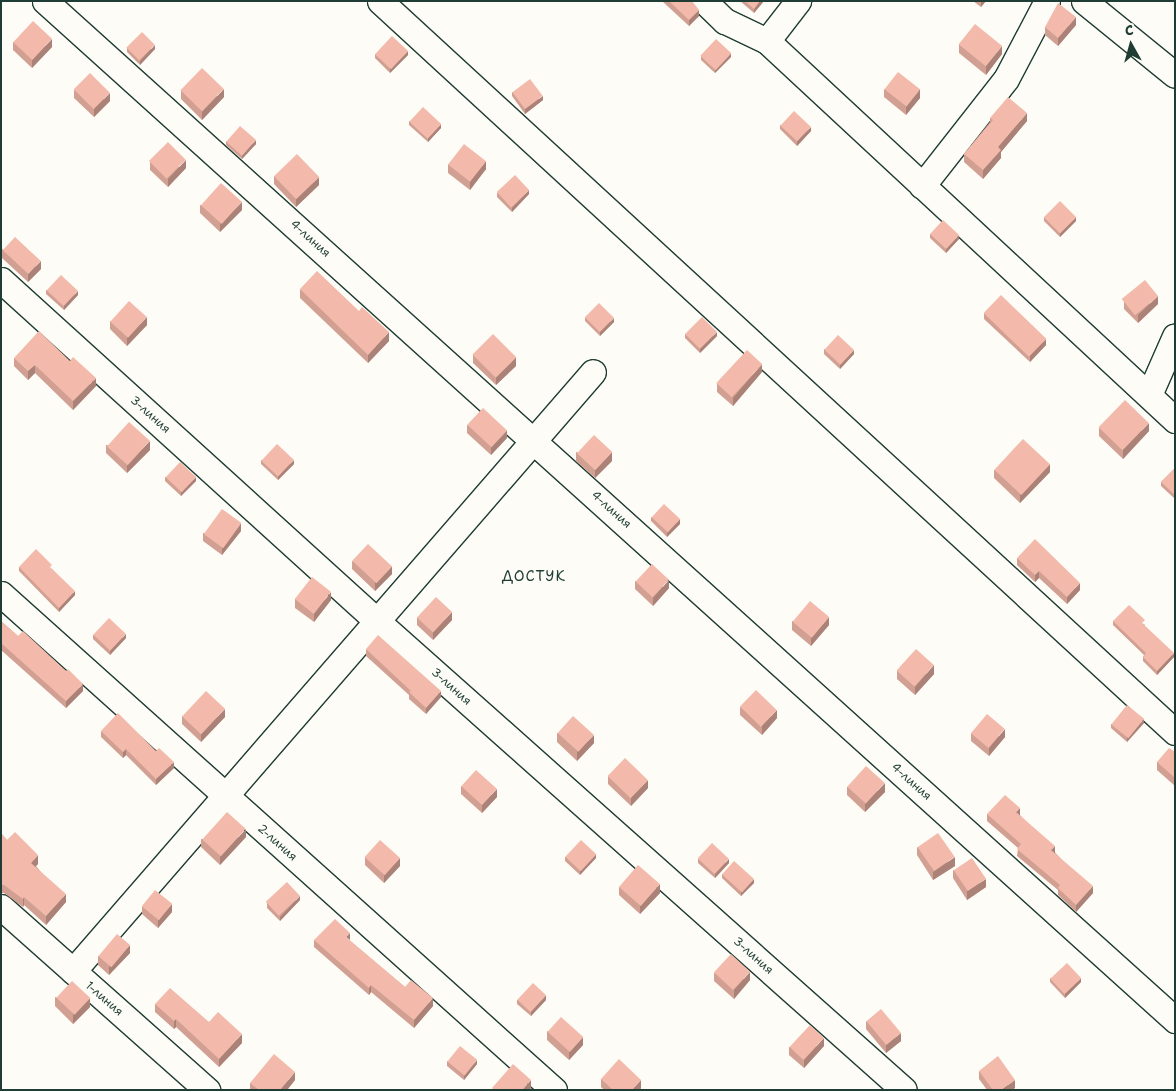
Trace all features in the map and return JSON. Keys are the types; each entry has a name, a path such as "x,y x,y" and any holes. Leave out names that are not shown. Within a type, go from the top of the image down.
{"street":[{"name":"4-линия","path":"46,1 1175,1020"},
{"path":"380,1 1175,732"},
{"path":"704,1 725,21 767,41 1175,420"},
{"path":"767,41 798,1"},
{"path":"922,186 1006,79 1047,1"},
{"path":"1084,1 1175,75"},
{"name":"3-линия","path":"1,280 377,621 904,1090"},
{"path":"1148,395 1175,336"},
{"path":"73,971 593,372"},
{"name":"2-линия","path":"1,594 554,1090"},
{"name":"1-линия","path":"1,907 207,1090"}],"building":[{"path":"669,1 692,1 699,10 689,20"},
{"path":"745,1 760,1 754,9"},
{"path":"1058,3 1076,17 1058,38 1045,27"},
{"path":"33,21 52,39 32,60 13,42"},
{"path":"975,24 1002,46 986,66 959,44"},
{"path":"142,32 155,45 139,60 126,48"},
{"path":"392,36 408,51 391,69 375,54"},
{"path":"716,39 731,53 716,70 700,56"},
{"path":"202,68 224,89 202,111 180,90"},
{"path":"898,72 920,89 907,107 884,89"},
{"path":"90,73 110,93 94,109 74,89"},
{"path":"530,79 543,96 525,109 512,92"},
{"path":"1008,97 1027,113 998,147 1001,150 983,170 964,154 993,120 990,118"},
{"path":"423,107 441,124 428,139 409,122"},
{"path":"794,111 811,127 797,141 780,126"},
{"path":"240,126 256,140 242,156 226,142"},
{"path":"168,142 186,160 167,179 149,161"},
{"path":"464,144 486,161 470,182 448,164"},
{"path":"297,154 319,177 296,199 274,176"},
{"path":"515,175 529,190 511,207 497,192"},
{"path":"221,183 242,202 222,224 201,205"},
{"path":"1060,201 1076,217 1060,234 1044,217"},
{"path":"943,220 959,235 946,249 930,234"},
{"path":"15,237 41,261 28,274 3,250"},
{"path":"317,271 359,311 362,307 389,332 368,355 300,289"},
{"path":"61,275 78,291 63,306 47,290"},
{"path":"1145,280 1158,296 1135,315 1122,299"},
{"path":"1001,295 1046,339 1029,357 984,313"},
{"path":"129,301 147,317 128,338 110,322"},
{"path":"599,303 614,318 600,332 585,317"},
{"path":"702,317 717,332 700,349 685,334"},
{"path":"39,331 70,361 73,357 96,378 73,401 35,365 28,371 14,358"},
{"path":"493,334 516,357 496,378 472,355"},
{"path":"838,335 854,350 840,365 824,350"},
{"path":"747,350 762,364 732,397 716,383"},
{"path":"1125,400 1149,423 1122,450 1099,427"},
{"path":"483,408 507,431 491,447 467,425"},
{"path":"129,422 150,441 128,465 107,447"},
{"path":"594,435 612,452 595,470 577,453"},
{"path":"1023,439 1050,464 1021,495 994,470"},
{"path":"277,444 294,460 278,477 261,461"},
{"path":"180,462 196,477 182,492 166,477"},
{"path":"1175,468 1175,495 1161,482"},
{"path":"664,504 680,519 668,532 652,517"},
{"path":"222,509 241,523 223,548 204,534"},
{"path":"1035,539 1080,583 1067,597 1039,571 1035,575 1017,558"},
{"path":"368,544 392,567 376,583 352,561"},
{"path":"36,549 52,565 50,567 75,591 59,608 19,567"},
{"path":"652,564 669,580 652,597 636,582"},
{"path":"312,577 331,592 314,614 295,599"},
{"path":"436,597 452,612 433,632 417,617"},
{"path":"810,601 829,617 812,638 793,622"},
{"path":"1129,605 1145,620 1142,623 1174,653 1157,671 1143,657 1146,653 1113,621"},
{"path":"109,618 126,634 110,651 93,635"},
{"path":"1,621 18,636 23,631 66,671 68,669 83,684 66,701 1,643"},
{"path":"378,635 441,691 426,708 409,692 411,691 366,649"},
{"path":"916,649 934,665 914,687 897,671"},
{"path":"756,690 777,710 761,727 740,707"},
{"path":"206,691 225,709 201,734 182,717"},
{"path":"1127,705 1144,719 1128,738 1111,724"},
{"path":"118,713 156,751 159,748 174,762 156,779 126,749 123,752 101,731"},
{"path":"987,714 1005,729 989,748 971,733"},
{"path":"573,716 594,735 578,752 558,733"},
{"path":"1169,748 1175,752 1175,778 1157,762"},
{"path":"625,758 648,780 631,798 608,776"},
{"path":"866,766 885,783 866,804 847,787"},
{"path":"476,770 497,789 482,805 461,786"},
{"path":"1005,795 1020,808 1016,812 1055,846 1051,850 1093,886 1076,905 1058,888 1060,885 1017,849 1021,844 987,814"},
{"path":"227,812 246,829 221,856 202,839"},
{"path":"15,832 38,855 31,863 66,894 46,916 24,897 23,899 4,885 1,885 1,833 7,840"},
{"path":"938,833 955,857 934,871 918,847"},
{"path":"380,840 400,858 385,875 365,857"},
{"path":"581,840 596,854 581,871 565,857"},
{"path":"712,843 729,859 714,874 698,858"},
{"path":"972,858 986,879 968,891 954,870"},
{"path":"734,861 754,879 742,892 722,874"},
{"path":"638,865 660,884 641,906 619,887"},
{"path":"287,882 300,896 279,916 266,902"},
{"path":"155,890 172,904 159,920 142,906"},
{"path":"335,919 350,933 346,937 405,987 411,980 433,998 414,1020 371,985 369,988 314,940"},
{"path":"117,934 130,945 111,967 98,956"},
{"path":"731,954 750,972 733,990 714,972"},
{"path":"1067,963 1081,978 1065,994 1050,979"},
{"path":"72,981 90,998 75,1015 56,998"},
{"path":"533,983 546,995 530,1012 517,1000"},
{"path":"170,988 209,1022 218,1012 242,1034 219,1059 176,1019 174,1021 155,1004"},
{"path":"881,1009 901,1033 886,1045 866,1021"},
{"path":"561,1017 583,1037 570,1052 548,1032"},
{"path":"810,1025 824,1038 803,1060 790,1047"},
{"path":"460,1046 477,1060 465,1075 447,1062"},
{"path":"274,1054 295,1072 280,1090 259,1090 250,1083"},
{"path":"998,1056 1015,1080 1001,1090 993,1090 979,1071"},
{"path":"619,1059 641,1080 632,1090 613,1090 601,1079"},
{"path":"513,1064 531,1080 522,1090 494,1090 492,1088"}],"district":[{"name":"ДОСТУК","path":"534,577"}]}
